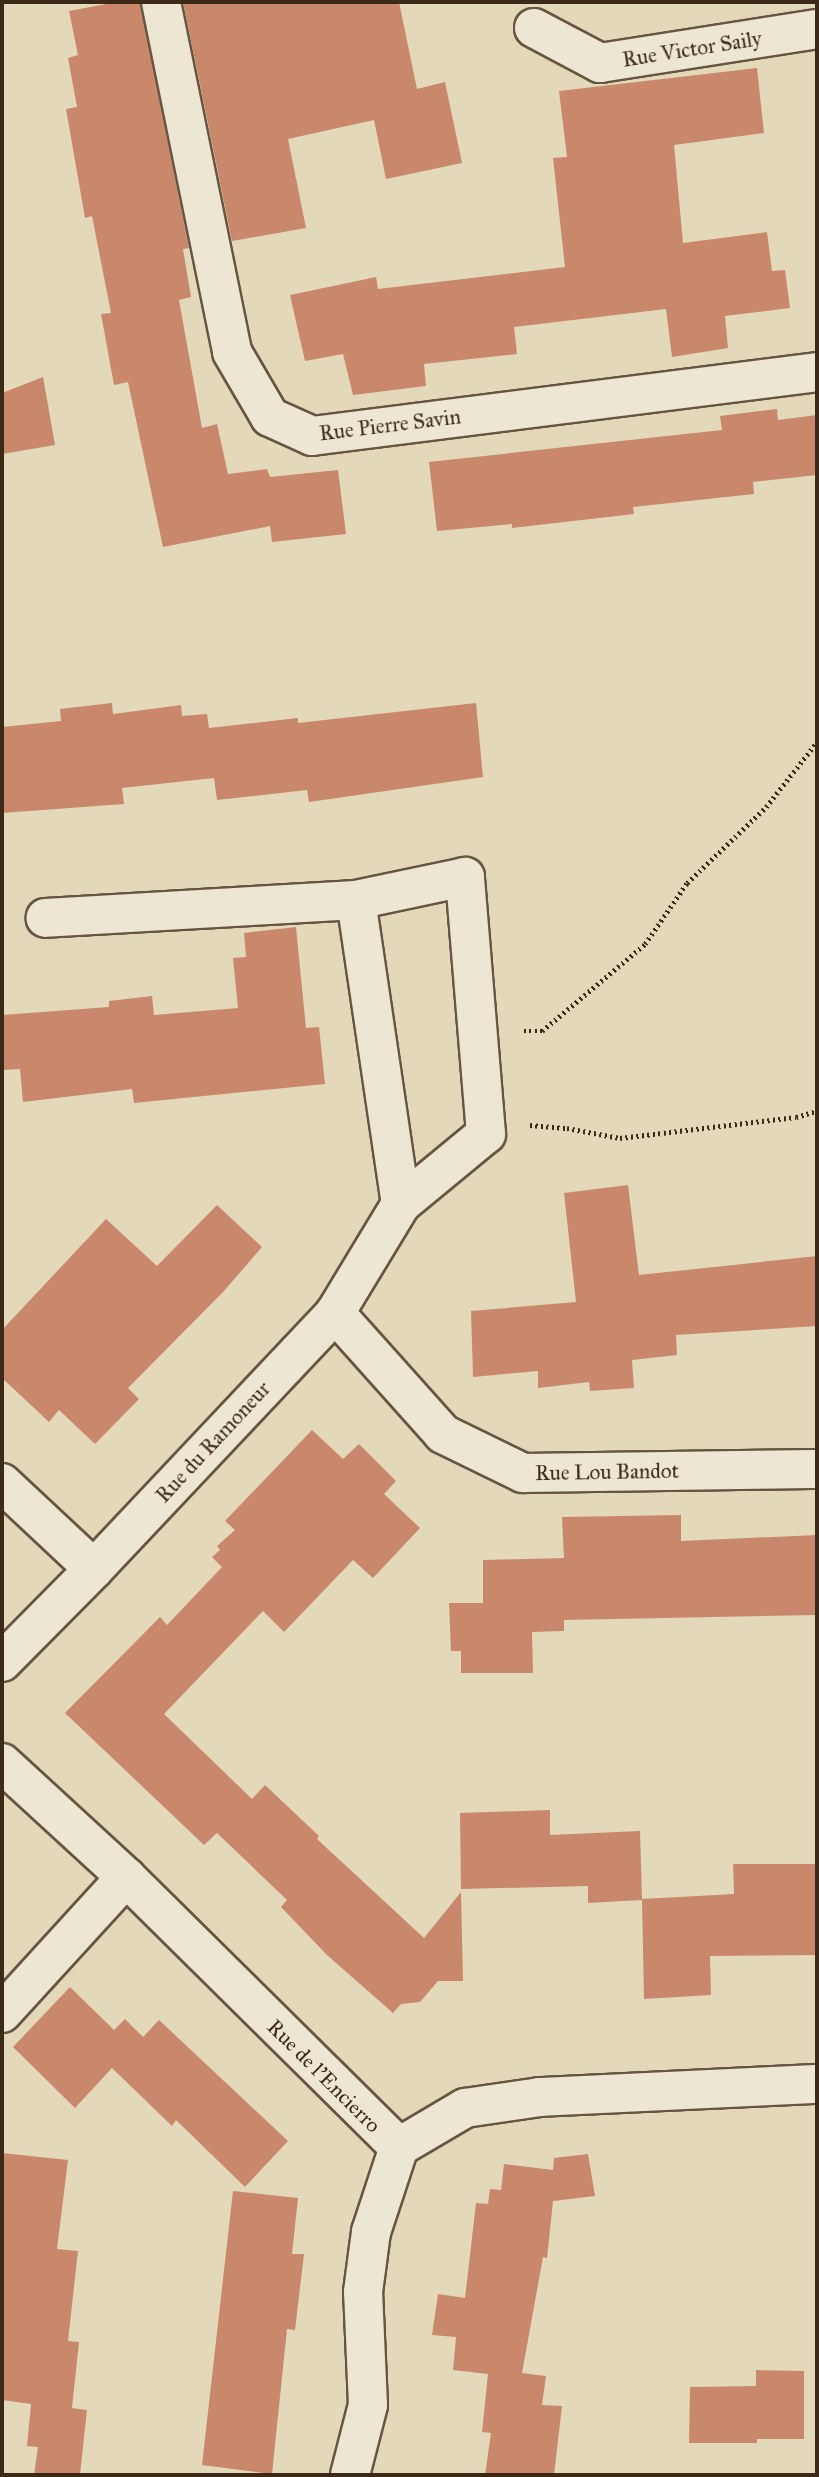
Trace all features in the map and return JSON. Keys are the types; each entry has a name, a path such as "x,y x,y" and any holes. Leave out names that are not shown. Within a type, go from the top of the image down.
{"street":[{"name":"Rue Pierre Savin","path":"161,2 232,352 270,417 312,436 817,372"},
{"name":"Rue Victor Saily","path":"534,28 600,63 814,22"},
{"path":"46,918 356,900 465,877 486,1134 482,1138"},
{"path":"356,900 401,1204"},
{"name":"Rue du Ramoneur","path":"2,1662 94,1569 335,1312 401,1204 482,1138"},
{"name":"Rue Lou Bandot","path":"335,1312 443,1434 523,1473 817,1469"},
{"path":"2,1483 94,1569"},
{"name":"Rue de l'Encierro","path":"2,1763 127,1877 399,2147 465,2108 540,2097 817,2084"},
{"path":"2,2013 127,1877"},
{"path":"350,2475 368,2405 363,2292 371,2232 399,2147"}],"path":[{"path":"478,1033 542,1031 645,944 687,883 766,807 817,742"},
{"path":"482,1138 524,1125 567,1128 620,1139 796,1117 817,1111"}],"building":[{"path":"117,2 140,2 189,248 183,249 191,297 179,300 202,428 217,424 228,474 267,469 270,477 338,470 346,534 272,542 270,526 163,547 128,382 114,385 101,314 111,313 92,216 85,218 66,109 77,107 68,58 78,55 69,11"},
{"path":"183,2 399,2 417,89 445,82 462,163 386,179 374,120 288,139 306,228 232,241"},
{"path":"757,68 764,133 674,145 683,243 767,232 772,271 785,270 790,308 725,316 728,348 672,357 666,309 514,327 517,354 424,364 426,386 353,395 343,354 305,361 290,295 376,277 378,289 565,267 553,158 567,157 559,91"},
{"path":"43,377 55,445 2,454 2,393"},
{"path":"777,409 778,420 817,415 817,475 753,482 754,494 633,507 634,514 512,528 512,524 437,531 429,462 722,430 720,416"},
{"path":"112,703 113,714 181,705 182,716 207,714 209,728 298,718 298,723 476,703 483,777 309,802 307,790 217,800 214,778 122,788 124,804 2,813 2,727 61,721 60,709"},
{"path":"296,927 306,1028 319,1027 325,1084 134,1103 132,1089 23,1102 20,1069 2,1070 2,1015 109,1007 109,1001 152,996 154,1015 238,1008 233,958 246,957 244,933"},
{"path":"628,1185 639,1275 817,1256 817,1326 676,1335 677,1355 632,1360 634,1388 590,1391 589,1382 538,1388 538,1371 473,1377 471,1311 576,1302 564,1193"},
{"path":"217,1205 262,1247 224,1291 128,1388 139,1399 95,1444 59,1410 49,1422 2,1378 2,1330 106,1219 157,1266"},
{"path":"312,1430 343,1459 359,1444 396,1481 384,1494 420,1528 373,1578 353,1560 284,1632 263,1611 164,1714 252,1799 265,1785 319,1836 317,1839 424,1938 461,1892 463,1981 438,1981 420,2002 401,2004 393,2013 327,1955 281,1907 287,1900 217,1833 204,1845 65,1713 160,1617 167,1625 222,1567 212,1557 220,1550 217,1546 235,1530 225,1521"},
{"path":"681,1515 681,1541 817,1535 817,1615 564,1620 564,1631 532,1632 533,1673 461,1673 461,1651 451,1651 449,1603 483,1603 483,1560 564,1558 562,1517"},
{"path":"550,1810 550,1835 640,1831 642,1899 734,1894 733,1864 817,1864 817,1955 710,1956 711,1995 644,1999 642,1900 588,1903 588,1886 461,1889 460,1813"},
{"path":"70,1987 114,2030 125,2019 143,2037 159,2020 288,2141 245,2187 176,2120 172,2126 112,2068 75,2108 13,2047"},
{"path":"2,2153 68,2160 57,2249 78,2251 68,2341 79,2342 72,2408 87,2410 80,2475 34,2475 38,2447 27,2446 31,2404 2,2400"},
{"path":"588,2154 595,2196 553,2201 547,2258 543,2257 522,2373 546,2376 542,2405 562,2406 554,2475 485,2475 491,2433 482,2432 488,2374 453,2370 456,2337 432,2335 438,2294 465,2298 476,2203 488,2204 490,2189 501,2190 504,2164 553,2170 554,2158"},
{"path":"233,2191 298,2198 292,2254 304,2254 295,2330 287,2329 272,2474 202,2465"},
{"path":"756,2370 804,2371 804,2439 757,2439 757,2443 689,2443 690,2387 756,2386"}]}
